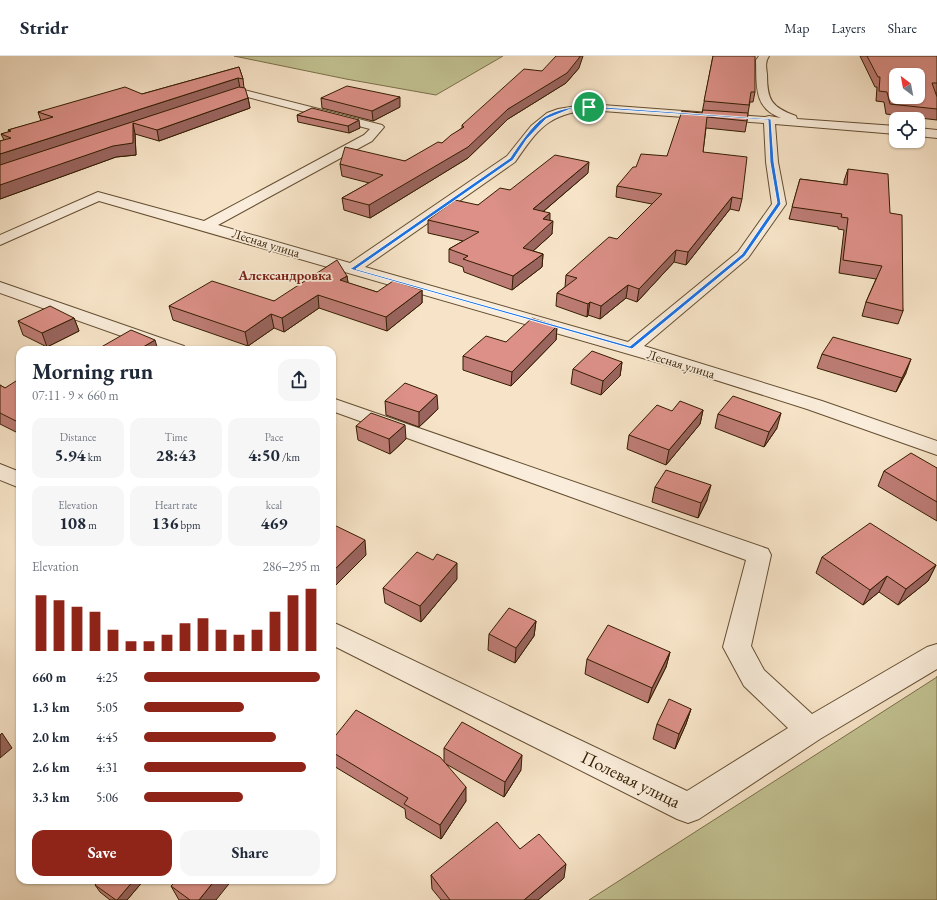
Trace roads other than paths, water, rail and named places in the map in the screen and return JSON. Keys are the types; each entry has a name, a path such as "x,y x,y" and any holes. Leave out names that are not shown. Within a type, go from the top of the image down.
{"street":[{"path":"764,56 761,60 764,100 769,109 786,117 806,122"},
{"path":"207,225 368,138 378,127 240,92 210,102"},
{"path":"352,269 511,159 526,138 545,118 573,108 589,107 769,119 889,129"},
{"path":"631,348 743,255 779,204 772,162 769,119"},
{"path":"925,133 937,134"},
{"name":"Лесная улица","path":"0,241 98,196 207,225 352,269 631,348 880,427 937,448"},
{"path":"0,287 167,346"},
{"path":"336,405 759,555 737,647 754,678 810,730"},
{"path":"0,471 16,479"},
{"name":"Полевая улица","path":"336,635 688,808 810,730 937,654"}],"district":[{"name":"Александровка","path":"285,275"}]}
